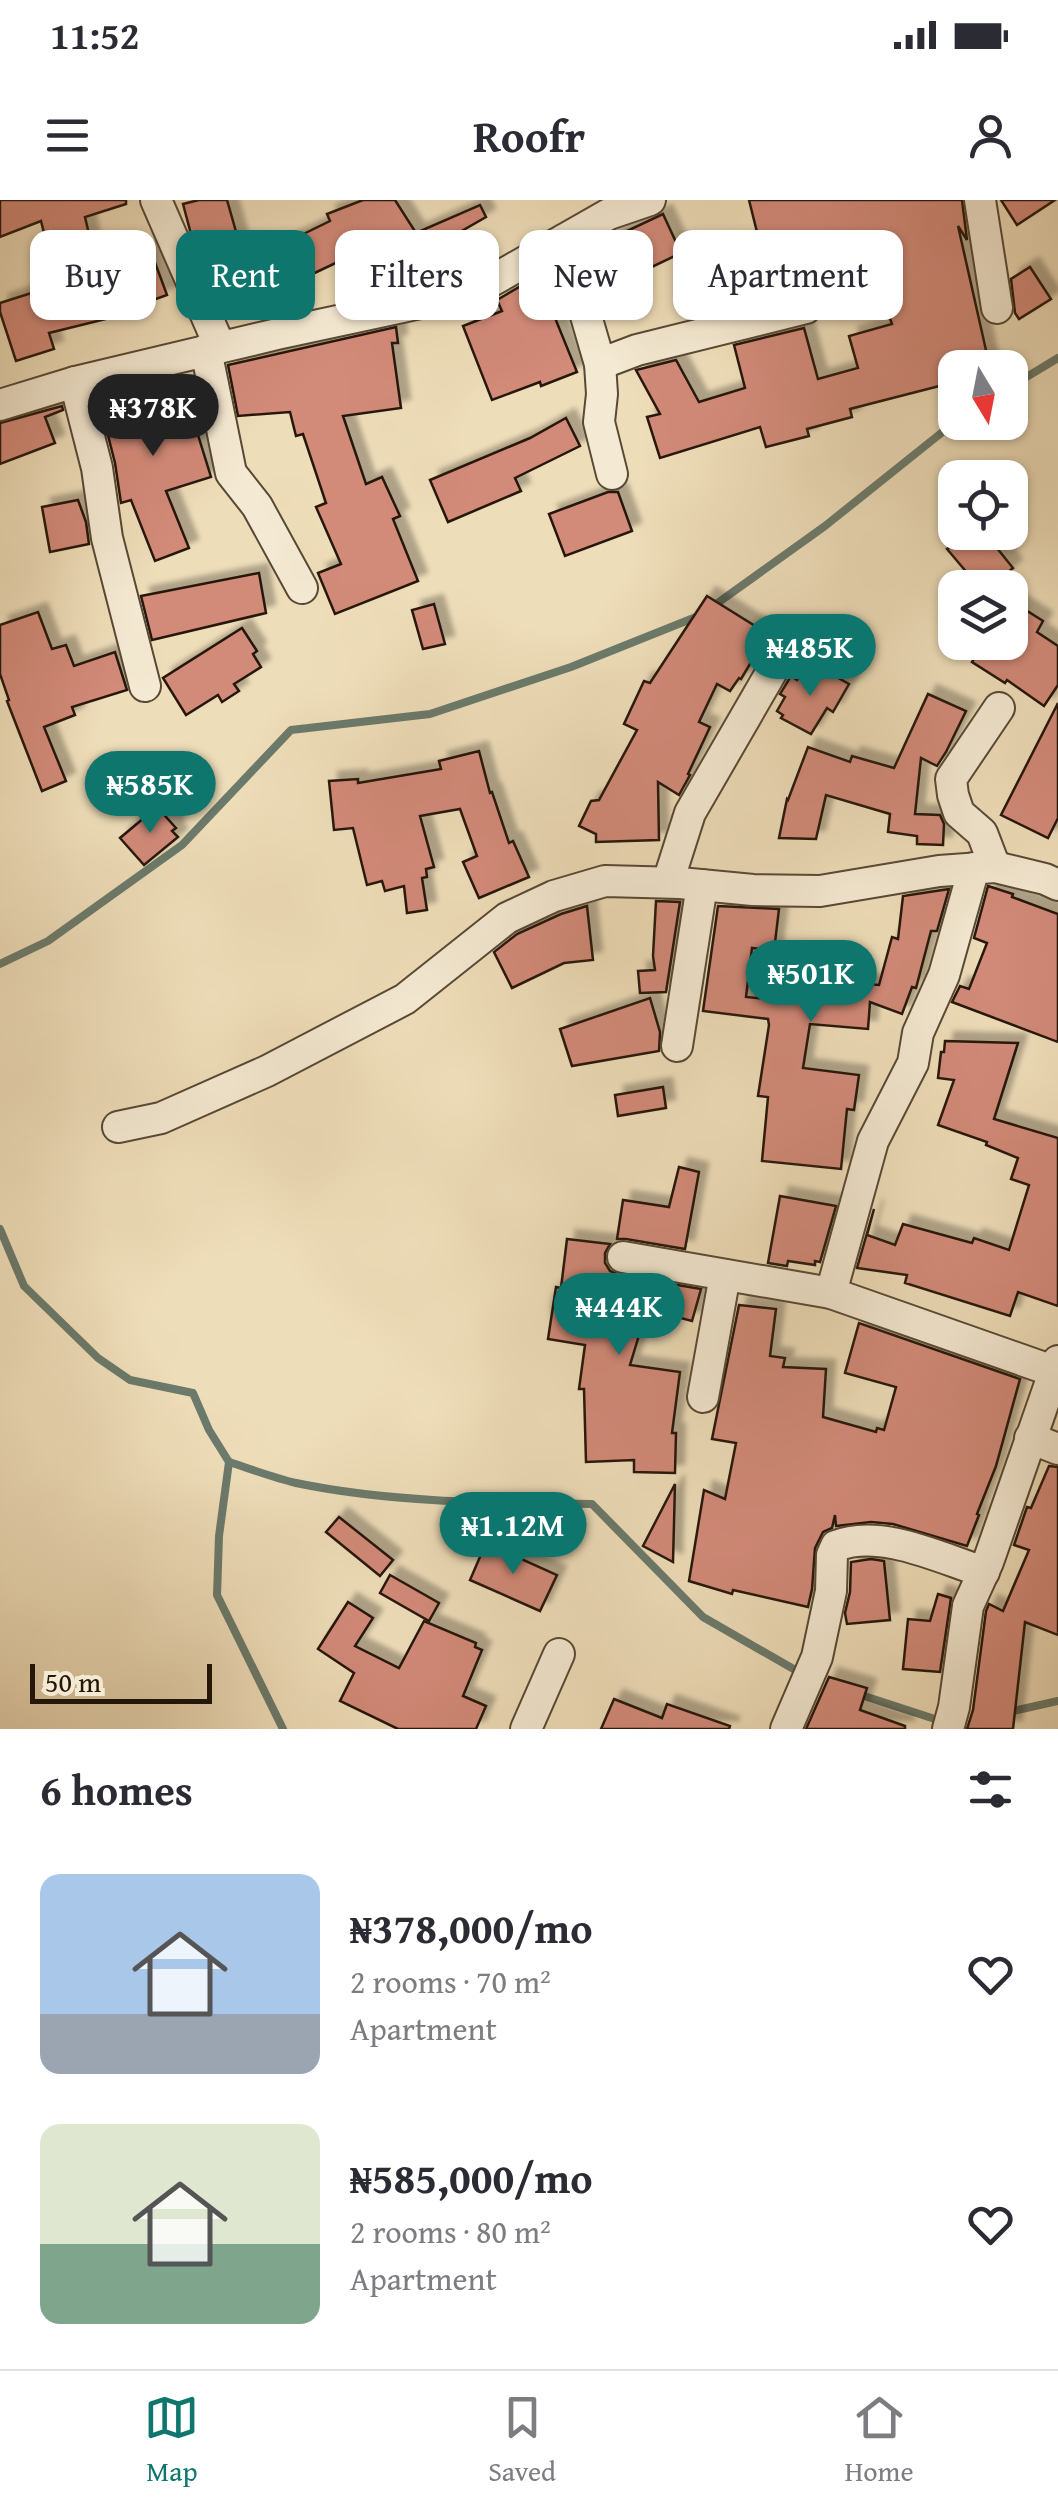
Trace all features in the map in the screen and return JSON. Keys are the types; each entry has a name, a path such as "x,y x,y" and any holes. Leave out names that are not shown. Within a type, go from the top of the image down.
{"street":[{"path":"156,200 213,349 231,473 257,506 302,588"},
{"path":"575,230 600,207 650,200"},
{"path":"980,200 997,308"},
{"path":"0,406 75,382 472,292 519,265"},
{"path":"587,320 600,364 599,422 612,474"},
{"path":"600,364 637,350 758,320"},
{"path":"75,382 97,468 107,538 145,686"},
{"path":"668,882 690,813 794,633"},
{"path":"831,1294 872,1141 912,1063 918,1033 984,867 982,833 959,814 951,779 999,708"},
{"path":"118,1127 160,1118 268,1071 405,999 507,918 554,896 604,881 820,891 939,870 984,867 1058,885"},
{"path":"677,1046 702,885"},
{"path":"623,1257 831,1294 1056,1366 1044,1443 968,1606 948,1729"},
{"path":"703,1397 724,1275"},
{"path":"786,1729 817,1656 836,1546 865,1539 896,1544 984,1572"},
{"path":"526,1729 559,1654"}],"building":[{"path":"0,200 126,200 126,204 85,217 88,230 43,230 41,221 0,237"},
{"path":"227,200 236,230 190,230 183,204"},
{"path":"363,200 395,200 414,230 335,230 335,263 315,273 315,230 312,230 330,221 327,214"},
{"path":"749,200 962,200 967,240 958,226 986,350 938,350 938,386 850,409 852,417 807,429 809,436 766,447 760,427 660,458 647,417 660,414 636,370 676,360 699,402 745,388 734,345 804,328 818,379 858,368 849,336 892,324 891,320 903,320 903,230 756,230"},
{"path":"1001,200 1055,200 1017,225"},
{"path":"480,205 486,217 463,230 423,230"},
{"path":"663,214 673,236 673,257 653,266 653,230 629,230"},
{"path":"156,265 167,295 156,299"},
{"path":"1030,267 1051,299 1019,319 1011,279"},
{"path":"519,287 519,320 556,320 577,372 492,400 463,326 479,320 499,320 502,311 499,299"},
{"path":"30,294 30,320 102,320 49,333 54,349 16,361 0,303"},
{"path":"396,327 398,343 392,343 401,408 343,416 366,484 382,477 400,516 393,519 418,581 335,614 318,573 341,564 316,507 326,503 303,434 296,436 290,412 238,416 228,365"},
{"path":"167,379 177,424 193,419 211,477 166,491 189,548 155,561 131,500 121,503 98,396"},
{"path":"62,406 63,410 45,417 55,443 0,464 0,423"},
{"path":"566,418 580,446 515,478 521,491 448,522 430,480 530,438"},
{"path":"608,492 618,492 632,531 565,556 549,514"},
{"path":"78,500 89,544 50,552 42,507"},
{"path":"948,550 998,550 1013,568 1011,570 965,570"},
{"path":"259,573 266,613 152,640 141,596"},
{"path":"707,596 768,634 730,691 717,684 699,722 710,727 679,795 658,782 659,840 596,842 596,834 579,826 591,801 599,800 637,730 624,724 644,681 650,683"},
{"path":"434,604 445,644 423,649 412,610"},
{"path":"1028,611 1043,621 1037,632 1058,646 1058,685 1044,706 972,662 1028,660"},
{"path":"38,612 52,649 66,645 74,666 115,652 127,690 72,707 75,715 44,727 66,781 42,791 0,674 0,625"},
{"path":"242,628 257,651 253,654 261,667 234,684 239,691 222,702 218,695 186,715 163,678"},
{"path":"824,670 849,684 833,712 827,708 811,734 781,718 783,715 777,711 785,697 780,694 791,676 797,680 802,671 818,681"},
{"path":"928,694 966,711 937,766 921,758 915,814 940,815 944,824 943,845 917,844 917,836 888,832 890,814 826,795 816,839 779,838 787,799 808,747 850,762 852,756 894,768"},
{"path":"1058,703 1058,818 1048,838 1001,815"},
{"path":"479,751 509,843 513,841 529,877 479,898 463,862 477,856 460,809 420,816 434,867 426,869 427,877 422,878 427,910 407,913 404,886 385,891 382,881 367,885 353,828 334,830 329,781 358,779 358,783 441,769 439,761"},
{"path":"157,807 176,828 172,831 178,837 144,865 120,838"},
{"path":"988,886 1058,914 1058,1042 952,1002 960,986 969,989 987,943 974,938"},
{"path":"949,889 937,931 931,931 916,988 912,987 902,1014 870,1002 868,1029 810,1024 803,1068 859,1075 854,1110 847,1109 841,1169 762,1161 768,1097 758,1096 768,1019 703,1011 718,906 779,909 774,951 752,948 746,997 815,1004 817,980 879,985 892,937 898,939 903,896"},
{"path":"656,901 680,902 666,992 640,993 638,971 655,970"},
{"path":"587,906 593,960 564,963 512,988 494,952 517,934"},
{"path":"650,998 660,1032 659,1051 572,1066 560,1029"},
{"path":"945,1041 1018,1043 994,1119 1058,1138 1058,1306 1018,1292 1010,1316 905,1283 907,1275 857,1268 874,1209 867,1235 895,1245 903,1224 972,1243 974,1238 1009,1250 1029,1185 1011,1179 1018,1158 938,1125 954,1080 938,1078"},
{"path":"663,1087 666,1108 618,1116 615,1095"},
{"path":"679,1167 699,1172 685,1249 617,1239 623,1200 669,1207"},
{"path":"780,1196 836,1206 820,1262 815,1261 815,1265 768,1263"},
{"path":"567,1239 610,1244 605,1263 619,1275 701,1289 692,1321 647,1309 630,1365 680,1372 672,1433 676,1433 675,1473 634,1472 634,1460 586,1462 584,1389 579,1389 585,1345 548,1339 556,1287 561,1288"},
{"path":"739,1305 776,1309 770,1356 785,1358 783,1367 826,1369 823,1417 876,1432 877,1428 884,1430 896,1387 845,1373 859,1323 1020,1379 996,1466 967,1546 893,1524 836,1526 835,1515 832,1528 823,1532 815,1548 808,1607 733,1590 732,1594 689,1581 704,1490 725,1499 736,1443 712,1439"},
{"path":"1049,1466 1058,1467 1058,1635 1025,1622 1013,1729 967,1729 986,1611 989,1604 1003,1611 1029,1550 1014,1545 1027,1507 1031,1508"},
{"path":"675,1484 673,1562 643,1546"},
{"path":"339,1517 393,1560 380,1576 326,1532"},
{"path":"486,1543 557,1575 540,1611 470,1580"},
{"path":"884,1561 890,1620 847,1624 851,1562"},
{"path":"390,1575 439,1603 429,1621 380,1593"},
{"path":"938,1594 951,1598 940,1672 903,1669 908,1619 930,1621"},
{"path":"348,1602 373,1618 355,1646 399,1668 424,1621 476,1643 475,1647 482,1650 463,1696 486,1706 476,1729 398,1729 340,1701 354,1673 318,1649"},
{"path":"829,1677 867,1688 860,1710 905,1729 806,1729"},
{"path":"614,1699 662,1718 667,1704 730,1726 601,1729"}],"waterway":[{"path":"1028,376 1058,358"},
{"path":"712,607 825,526 938,436"},
{"path":"0,964 48,941 182,845 291,730 430,714 571,667 701,615"},
{"path":"0,1229 24,1286 98,1358 130,1380 193,1393 229,1462 219,1536 217,1595 283,1729"},
{"path":"229,1462 296,1483 369,1495 592,1504 703,1617 804,1675"},
{"path":"855,1693 941,1721"},
{"path":"1009,1712 1058,1701"}]}
